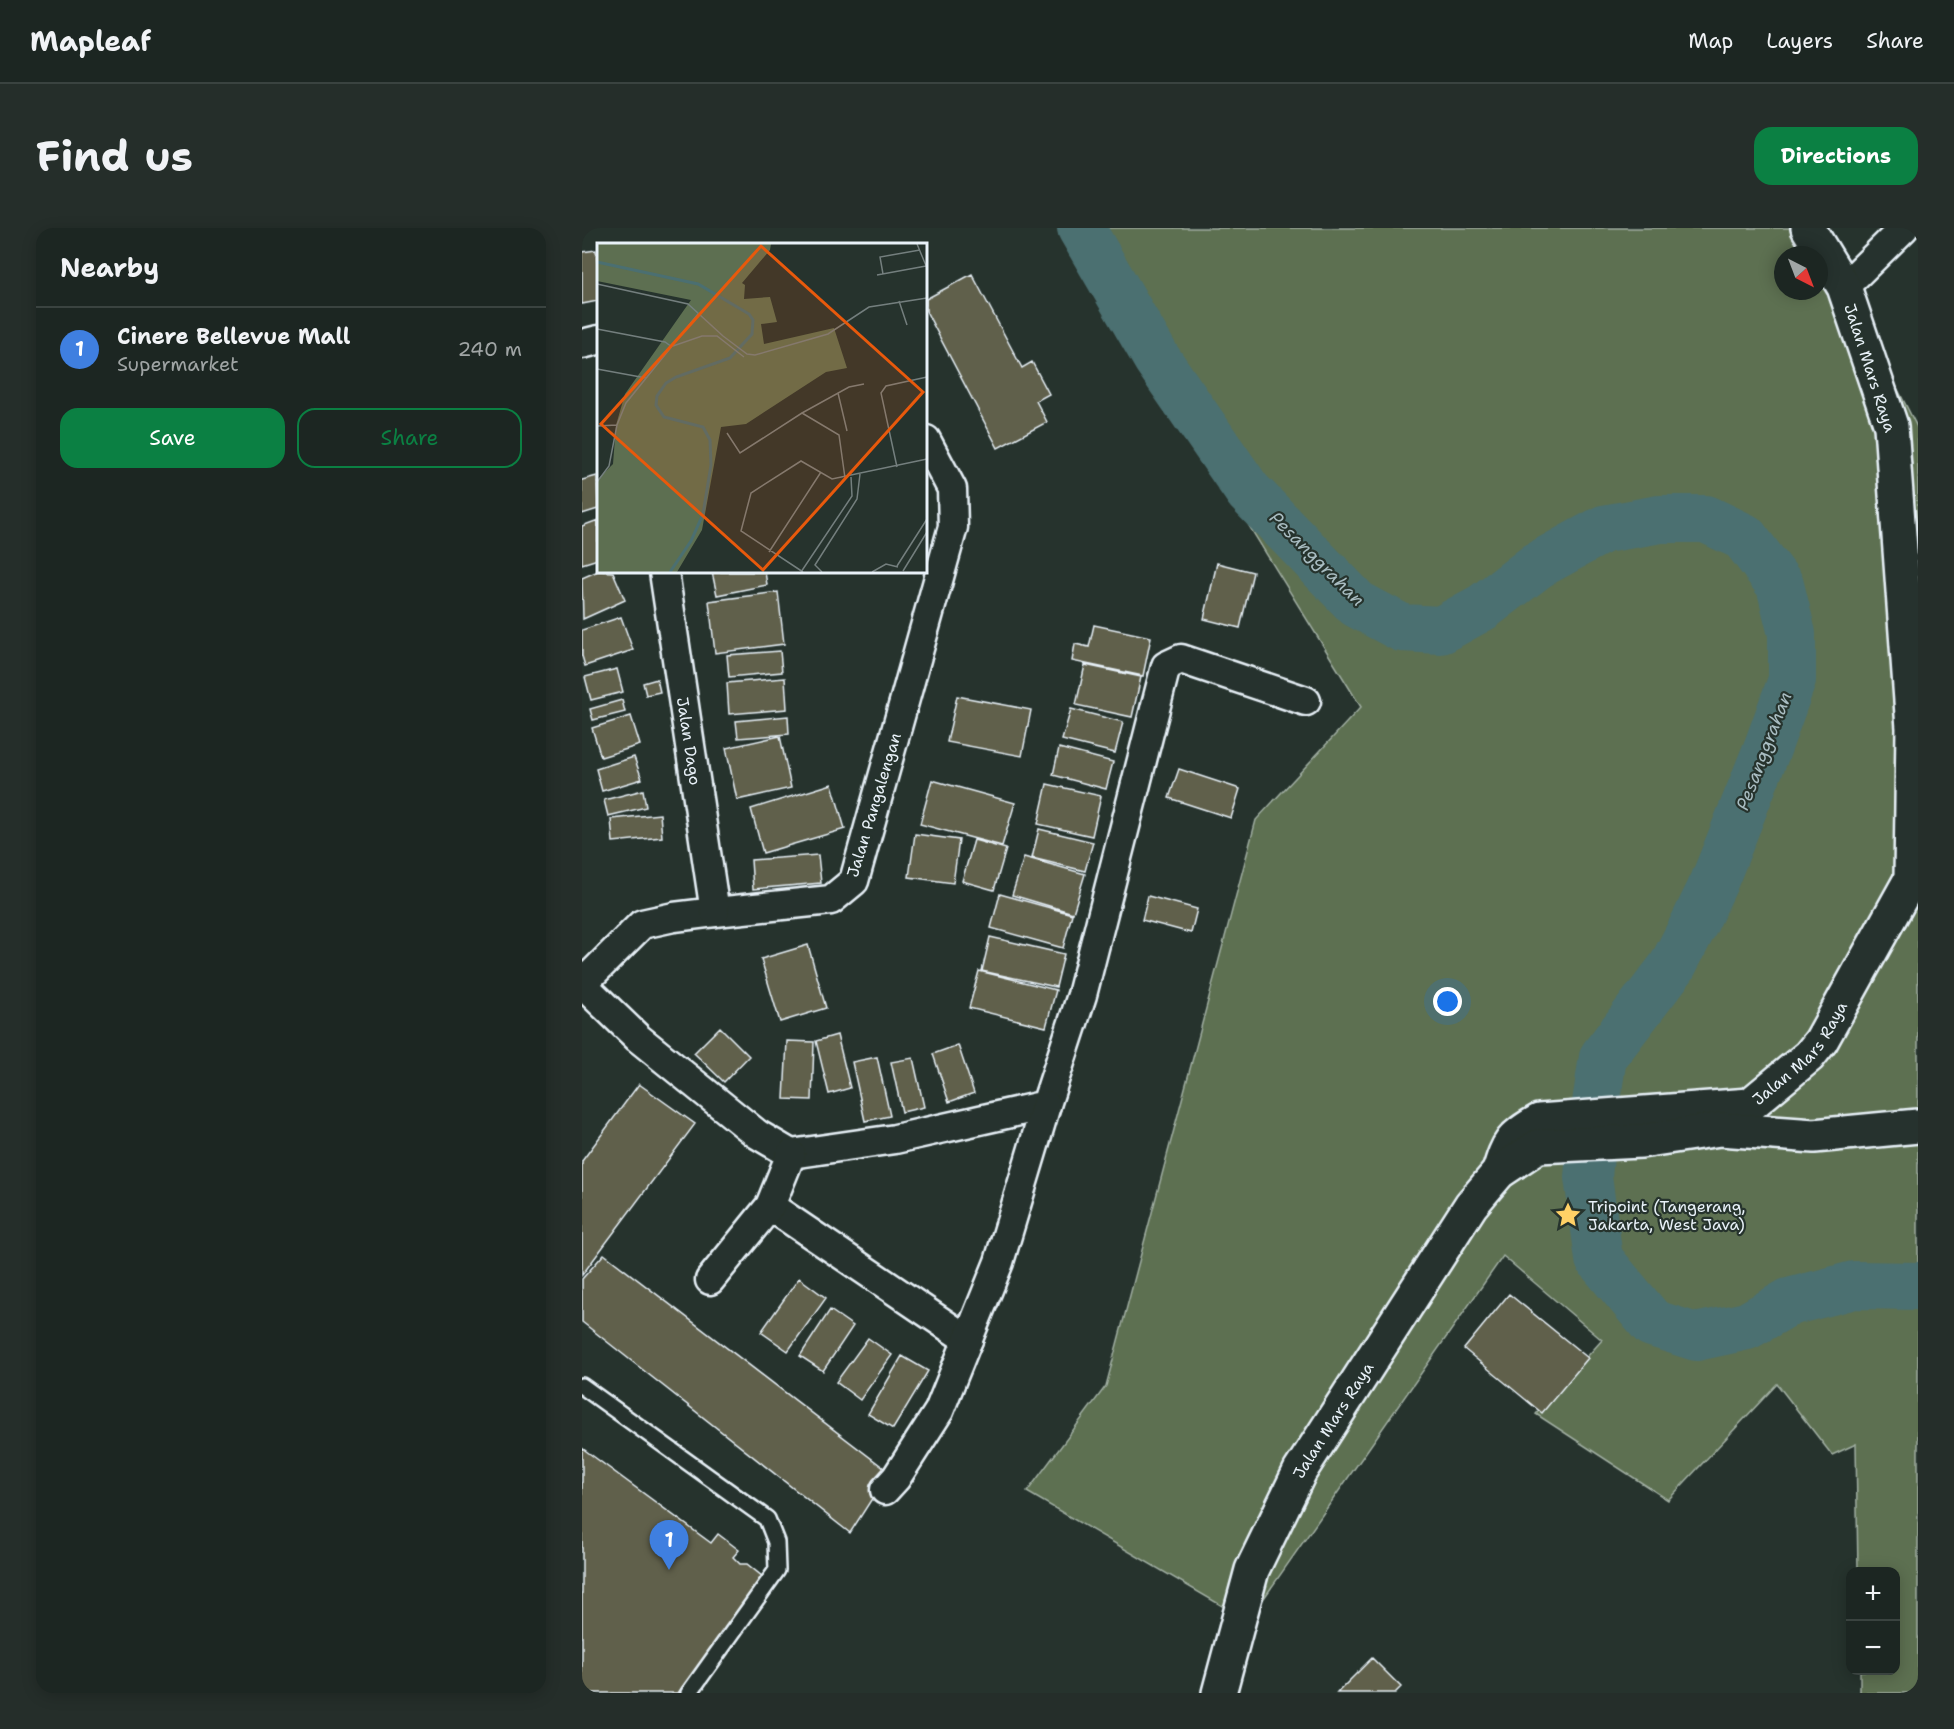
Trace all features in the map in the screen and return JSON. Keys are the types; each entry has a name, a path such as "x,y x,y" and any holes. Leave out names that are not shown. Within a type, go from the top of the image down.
{"street":[{"name":"Jalan Mars Raya","path":"1640,1128 1750,1105 1809,1056 1821,1041 1915,877 1911,617 1891,426 1844,287 1808,228"},
{"path":"1844,287 1904,228"},
{"path":"582,344 597,340"},
{"name":"Jalan Pangalengan","path":"582,984 642,924 674,917 831,900 854,881 953,527 952,489 927,442"},
{"name":"Jalan Dago","path":"664,573 715,912"},
{"path":"885,1490 896,1478 939,1411 999,1262 1082,995 1166,666 1181,658 1306,701"},
{"path":"582,984 638,1038 757,1134 791,1155 895,1139 1046,1105"},
{"name":"Jalan Mars Raya","path":"1219,1693 1252,1570 1300,1471 1471,1205 1499,1172 1538,1133 1640,1128 1720,1129 1814,1136 1918,1126"},
{"path":"710,1281 770,1206 791,1155"},
{"path":"770,1206 968,1340"}],"lane":[{"path":"582,1386 767,1519 776,1542 777,1570 689,1693"}],"green space":[{"path":"1065,228 1801,228 1815,246 1774,246 1774,300 1828,300 1828,263 1843,282 1918,429 1918,1693 1860,1693 1860,1675 1900,1675 1900,1567 1858,1567 1856,1444 1832,1455 1777,1384 1668,1500 1536,1414 1602,1340 1503,1256 1248,1621 1027,1492 1106,1386 1256,820 1361,707"}],"building":[{"path":"596,250 597,301 582,304 582,252"},
{"path":"972,274 1022,368 1032,362 1049,394 1036,401 1047,422 998,448 927,313 927,298"},
{"path":"597,476 597,509 582,514 582,480"},
{"path":"597,520 597,559 582,564 582,526"},
{"path":"1217,563 1253,572 1240,628 1204,619"},
{"path":"597,571 613,573 625,600 583,619 582,578"},
{"path":"712,573 765,573 767,585 717,595"},
{"path":"778,592 784,644 715,653 709,601"},
{"path":"621,617 633,650 585,666 582,656 582,630"},
{"path":"1094,625 1151,637 1143,676 1072,661 1075,644 1089,647"},
{"path":"780,651 782,672 729,677 727,655"},
{"path":"1085,665 1141,677 1132,717 1076,705"},
{"path":"617,669 623,692 591,700 585,677"},
{"path":"785,678 787,709 729,714 727,683"},
{"path":"657,679 660,692 646,695 643,683"},
{"path":"957,696 1031,710 1022,756 947,742"},
{"path":"622,700 625,712 593,720 590,709"},
{"path":"1071,709 1123,722 1115,753 1062,740"},
{"path":"631,716 640,745 601,757 592,728"},
{"path":"788,716 789,734 738,738 736,721"},
{"path":"780,736 791,788 737,800 726,748"},
{"path":"1059,748 1113,762 1106,789 1053,775"},
{"path":"634,757 642,779 602,791 596,769"},
{"path":"1179,769 1240,789 1231,818 1169,798"},
{"path":"932,780 1015,803 1002,846 920,824"},
{"path":"832,784 845,829 763,853 751,809"},
{"path":"1047,784 1101,796 1092,836 1038,824"},
{"path":"643,790 646,807 608,816 604,800"},
{"path":"660,814 662,837 613,842 611,819"},
{"path":"1039,829 1093,842 1085,871 1032,858"},
{"path":"915,834 959,840 953,883 909,877"},
{"path":"974,840 1006,849 994,890 962,881"},
{"path":"818,855 821,883 753,889 751,860"},
{"path":"1024,857 1085,874 1073,913 1012,895"},
{"path":"1000,894 1072,914 1063,948 991,928"},
{"path":"1148,896 1197,909 1191,933 1142,920"},
{"path":"990,937 1064,954 1056,987 982,971"},
{"path":"808,945 826,1008 780,1022 761,959"},
{"path":"979,971 1056,990 1046,1027 969,1008"},
{"path":"720,1027 749,1056 724,1082 694,1053"},
{"path":"837,1035 850,1088 829,1094 816,1041"},
{"path":"787,1041 814,1042 812,1100 784,1099"},
{"path":"958,1045 974,1093 949,1102 933,1054"},
{"path":"877,1057 890,1116 865,1121 852,1062"},
{"path":"913,1058 924,1107 902,1112 891,1062"},
{"path":"639,1084 695,1124 582,1275 582,1161"},
{"path":"604,1254 889,1472 850,1533 582,1322 582,1279"},
{"path":"799,1278 826,1298 788,1351 761,1332"},
{"path":"1509,1294 1588,1358 1542,1413 1464,1349"},
{"path":"830,1310 853,1326 823,1371 800,1356"},
{"path":"868,1338 892,1355 860,1400 836,1382"},
{"path":"902,1356 928,1371 893,1429 868,1414"},
{"path":"582,1448 711,1543 718,1534 739,1550 733,1557 740,1564 747,1564 763,1577 678,1693 582,1693"},
{"path":"1372,1658 1401,1687 1395,1693 1337,1693"}],"waterway":[{"name":"Pesanggrahan","path":"1081,228 1157,359 1248,491 1357,604 1402,628 1441,630 1483,607 1538,565 1604,529 1660,519 1706,519 1744,537 1780,585 1792,634 1792,680 1714,882 1695,922 1672,967 1603,1057 1588,1177 1599,1259 1652,1323 1696,1337 1747,1326 1789,1302 1854,1285 1918,1286"}],"place":[{"name":"Tripoint (Tangerang, Jakarta, West Java)","path":"1568,1215"},
{"name":"Cinere Bellevue Mall","path":"669,1570"}]}
